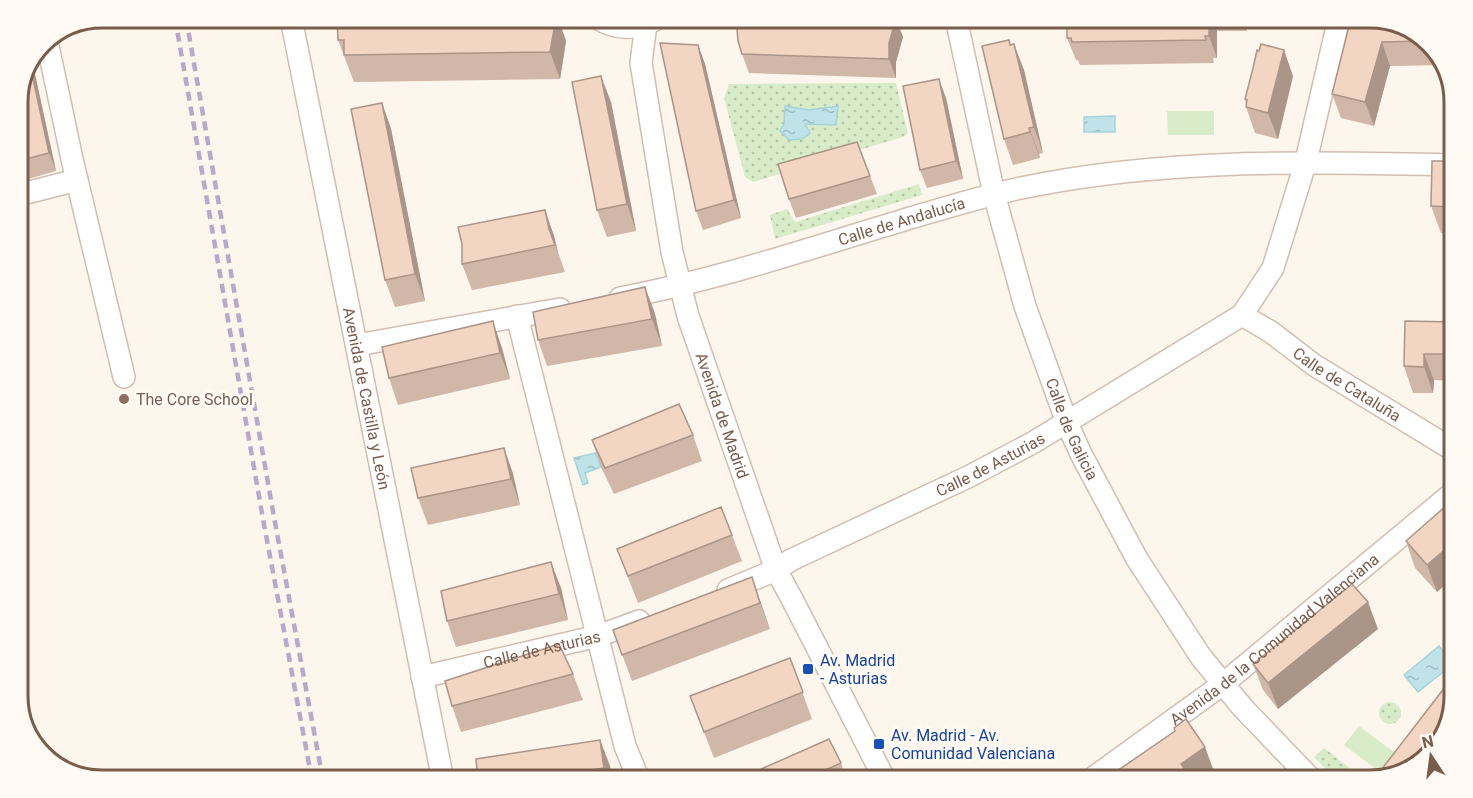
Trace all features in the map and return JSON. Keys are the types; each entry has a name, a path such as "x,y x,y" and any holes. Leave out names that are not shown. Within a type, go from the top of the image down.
{"street":[{"name":"Avenida de Castilla y León","path":"293,28 441,770"},
{"path":"617,28 628,39 641,63"},
{"name":"Avenida de Madrid","path":"650,28 641,63 672,252 688,316 776,570 880,770"},
{"name":"Calle de Galicia","path":"958,28 994,194 1025,306 1067,423 1137,559 1201,657 1301,770"},
{"name":"Calle de Asturias","path":"705,598 776,570 970,476 1067,423 1242,315 1273,268 1306,161 1337,28"},
{"path":"49,51 124,377"},
{"name":"Calle de Andalucía","path":"599,302 680,286 1028,186 1166,167 1306,161 1444,165"},
{"path":"29,192 77,180"},
{"path":"357,345 575,306"},
{"name":"Calle de Cataluña","path":"1242,315 1271,332 1314,365 1444,444"},
{"path":"517,316 625,746 635,770"},
{"name":"Avenida de la Comunidad Valenciana","path":"1104,770 1223,684 1444,500"},
{"name":"Calle de Asturias","path":"422,677 598,636 662,613"}],"green space":[{"path":"896,83 908,133 903,137 753,182 745,177 724,98 729,84"},
{"path":"1167,111 1214,111 1214,135 1168,135"},
{"path":"919,184 922,195 775,239 770,215 787,209 795,222"},
{"path":"1390,702 1398,705 1401,713 1398,721 1390,724 1382,721 1379,713 1382,705"},
{"path":"1359,726 1395,753 1383,768 1376,769 1344,745"},
{"path":"1324,748 1352,770 1327,770 1314,757"}],"water":[{"path":"785,106 809,110 838,106 836,125 805,124 810,133 802,139 789,140 780,131 784,124"},
{"path":"1115,116 1115,132 1084,132 1084,117"},
{"path":"596,453 601,467 585,473 588,483 583,485 574,458"},
{"path":"1439,646 1444,652 1444,671 1418,692 1404,675"}],"building":[{"path":"337,28 554,28 550,52 344,55 344,40 338,40"},
{"path":"737,28 893,28 889,43 889,59 742,54"},
{"path":"1067,28 1209,28 1209,36 1205,36 1206,40 1072,42 1071,38 1067,38"},
{"path":"1348,28 1390,31 1412,41 1382,42 1365,102 1332,94"},
{"path":"1009,40 1010,45 1014,44 1034,127 1029,128 1030,132 1004,139 982,46"},
{"path":"660,43 698,45 734,200 696,211"},
{"path":"1261,44 1284,50 1268,113 1246,107 1247,100 1245,99 1257,50 1259,51"},
{"path":"601,76 627,204 597,210 572,82"},
{"path":"33,78 49,153 29,158 29,98"},
{"path":"939,79 956,161 920,170 903,86"},
{"path":"382,103 415,274 385,280 351,109"},
{"path":"857,142 870,176 789,199 778,164"},
{"path":"1432,161 1444,161 1444,207 1431,206"},
{"path":"545,210 555,245 462,264 462,244 458,227"},
{"path":"645,287 652,319 538,340 533,312"},
{"path":"493,321 500,353 389,378 382,347"},
{"path":"1405,321 1444,322 1444,354 1424,354 1424,367 1404,366"},
{"path":"679,404 693,435 605,468 592,440"},
{"path":"504,448 511,479 418,498 411,468"},
{"path":"721,507 732,535 628,576 617,549"},
{"path":"1444,508 1444,550 1427,565 1406,541"},
{"path":"551,562 559,594 447,621 441,591"},
{"path":"752,577 760,603 622,655 613,630"},
{"path":"1352,584 1368,602 1268,683 1253,664"},
{"path":"559,644 573,674 452,706 445,681"},
{"path":"790,658 803,692 704,732 690,696"},
{"path":"1444,688 1443,710 1438,726 1415,726"},
{"path":"1186,719 1205,747 1181,764 1185,770 1118,770 1175,731 1174,728"},
{"path":"829,739 841,763 825,770 759,770"},
{"path":"600,740 604,768 477,770 476,759"},
{"path":"1401,744 1401,763 1382,769"}],"railway":[{"path":"177,28 263,519 310,770"},
{"path":"188,28 321,770"}],"place":[{"name":"The Core School","path":"124,399"},
{"name":"Av. Madrid - Asturias","path":"808,669"},
{"name":"Av. Madrid - Av. Comunidad Valenciana","path":"879,744"}]}
